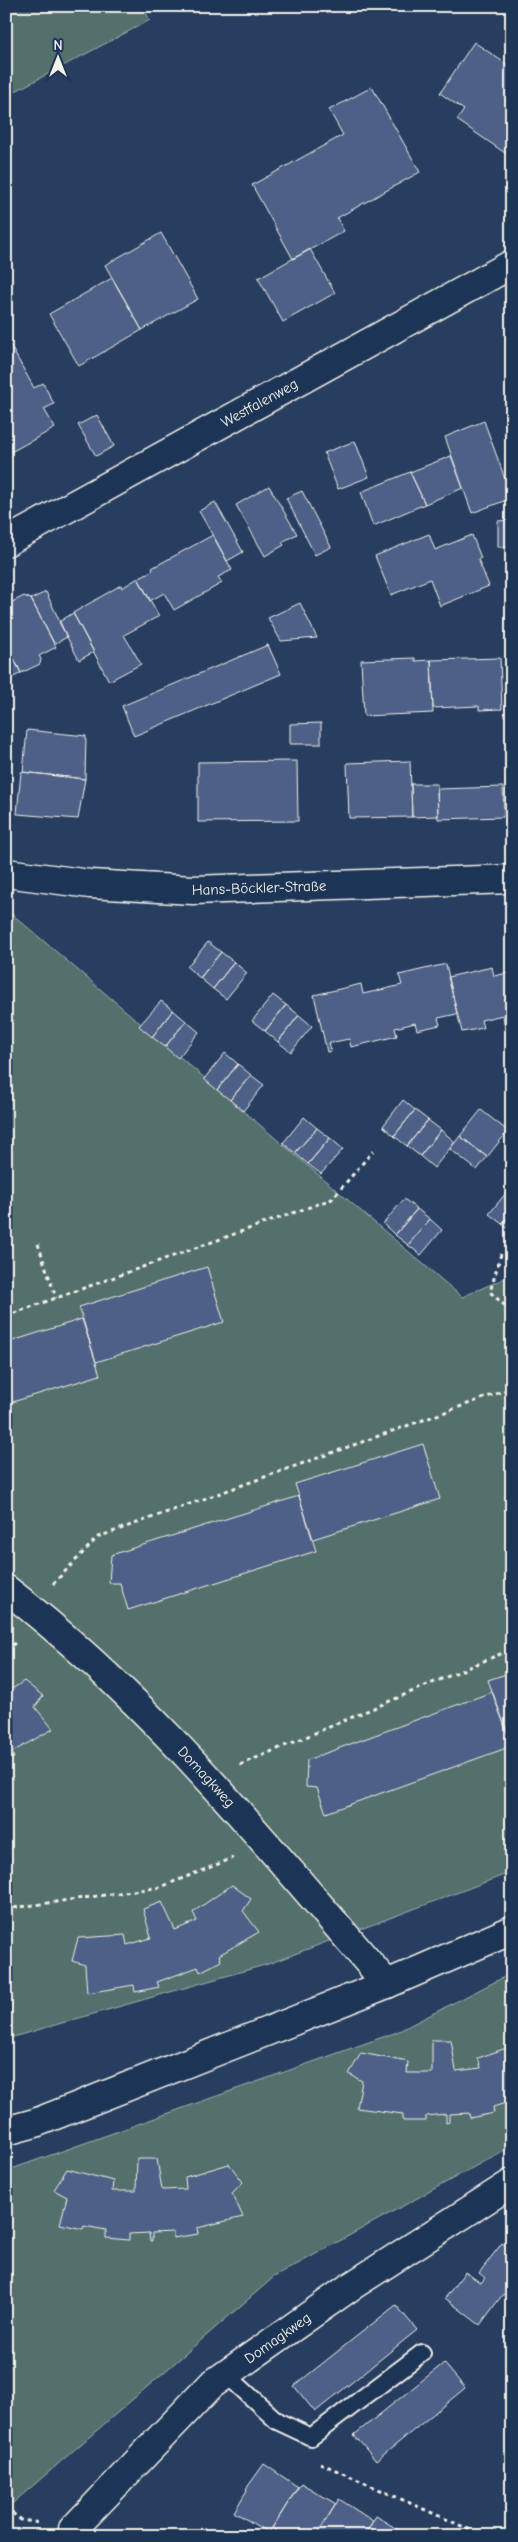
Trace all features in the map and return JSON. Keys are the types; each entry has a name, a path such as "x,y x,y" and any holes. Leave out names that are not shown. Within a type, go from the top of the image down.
{"street":[{"name":"Westfalenweg","path":"6,542 512,264"},
{"name":"Hans-Böckler-Straße","path":"6,873 90,884 193,890 512,879"},
{"name":"Domagkweg","path":"6,1589 30,1608 140,1707 210,1778 387,1984"},
{"path":"6,2131 36,2122 387,1984 512,1930"},
{"name":"Domagkweg","path":"74,2532 211,2385 350,2287 512,2183"}],"lane":[{"path":"226,2374 277,2420 311,2437 422,2353"}],"path":[{"path":"6,1316 332,1199 373,1151"},
{"path":"38,1244 56,1298"},
{"path":"502,1254 490,1292 512,1312"},
{"path":"30,1608 98,1537 512,1388"},
{"path":"210,1778 512,1649"},
{"path":"6,1908 161,1887 266,1844"},
{"path":"316,2461 484,2536"},
{"path":"6,2508 21,2520 74,2532"}],"green space":[{"path":"6,6 142,6 150,20 6,96"},
{"path":"6,909 462,1297 512,1275 512,1872 268,1964 6,2039"},
{"path":"512,1973 512,2146 274,2277 6,2509 6,2171 397,2032"}],"building":[{"path":"474,42 512,68 512,149 508,155 457,120 464,110 440,93"},
{"path":"372,87 420,172 337,218 344,231 293,259 252,185 343,135 329,110"},
{"path":"161,233 198,299 142,330 105,265"},
{"path":"310,249 335,293 283,322 258,278"},
{"path":"112,278 142,330 79,366 49,314"},
{"path":"9,343 34,388 43,383 54,404 44,409 55,428 9,453 6,447 6,344"},
{"path":"97,415 114,446 96,456 78,425"},
{"path":"484,421 512,498 472,513 445,437"},
{"path":"355,441 369,477 338,489 324,453"},
{"path":"451,456 463,488 425,504 410,472"},
{"path":"410,472 425,504 373,526 361,492"},
{"path":"269,486 297,534 282,542 284,545 265,556 236,505"},
{"path":"302,491 331,547 315,555 286,498"},
{"path":"215,502 243,552 227,561 199,511"},
{"path":"512,520 512,547 498,547 498,521"},
{"path":"429,534 435,550 472,535 481,558 478,559 489,586 440,606 430,579 391,595 375,556"},
{"path":"213,535 232,570 218,577 222,583 174,610 164,593 150,601 138,578 153,570 152,568"},
{"path":"138,578 159,616 124,635 141,664 109,681 73,613 121,585 122,588"},
{"path":"46,592 67,637 54,644 31,599"},
{"path":"24,596 31,599 56,647 39,656 41,659 40,664 21,673 6,643 6,609 12,602"},
{"path":"300,603 317,638 281,641 268,618"},
{"path":"73,613 94,652 79,660 59,622"},
{"path":"6,643 21,673 6,681"},
{"path":"268,645 281,674 134,736 122,706"},
{"path":"415,658 415,661 431,660 433,713 364,716 361,660"},
{"path":"500,658 502,709 479,710 479,706 433,708 431,660"},
{"path":"321,723 321,744 290,744 290,724"},
{"path":"27,730 86,736 85,779 23,772"},
{"path":"297,761 298,821 198,822 198,762"},
{"path":"410,761 412,817 349,818 347,763"},
{"path":"21,772 85,779 78,819 17,814"},
{"path":"411,784 437,784 438,816 412,817"},
{"path":"503,787 504,817 438,819 437,789"},
{"path":"208,942 221,952 200,978 187,967"},
{"path":"221,952 234,962 213,989 200,978"},
{"path":"234,962 247,973 226,999 213,989"},
{"path":"446,964 457,1014 438,1018 440,1025 417,1030 415,1023 395,1028 397,1036 351,1047 349,1039 329,1043 331,1051 327,1052 314,995 361,984 363,994 402,985 399,975"},
{"path":"492,967 494,976 512,972 512,1021 504,1023 503,1015 481,1020 483,1028 462,1032 448,977"},
{"path":"273,995 286,1005 265,1031 252,1021"},
{"path":"161,1001 173,1010 152,1037 139,1026"},
{"path":"286,1005 299,1015 278,1042 265,1031"},
{"path":"173,1010 186,1021 165,1047 152,1037"},
{"path":"299,1015 312,1026 291,1052 278,1042"},
{"path":"186,1021 199,1032 178,1058 165,1047"},
{"path":"225,1053 238,1064 217,1090 204,1079"},
{"path":"238,1064 251,1075 230,1100 217,1090"},
{"path":"251,1075 264,1085 243,1111 230,1100"},
{"path":"403,1100 415,1110 394,1136 383,1126"},
{"path":"415,1110 428,1120 407,1146 394,1136"},
{"path":"481,1110 508,1131 487,1157 460,1136"},
{"path":"304,1117 317,1128 295,1153 283,1143"},
{"path":"428,1120 441,1130 420,1156 407,1146"},
{"path":"317,1128 330,1138 308,1164 295,1153"},
{"path":"441,1130 455,1142 434,1168 420,1156"},
{"path":"460,1136 487,1157 477,1170 450,1149"},
{"path":"330,1138 343,1149 321,1174 308,1164"},
{"path":"510,1188 512,1212 502,1224 489,1214"},
{"path":"404,1199 417,1209 395,1235 383,1224"},
{"path":"417,1209 430,1219 408,1245 395,1235"},
{"path":"512,1212 512,1232 502,1224"},
{"path":"430,1219 442,1230 421,1255 408,1245"},
{"path":"207,1267 224,1322 96,1362 79,1307"},
{"path":"82,1319 100,1375 6,1404 6,1343"},
{"path":"423,1444 440,1499 313,1539 295,1484"},
{"path":"299,1496 316,1551 128,1610 120,1583 109,1583 111,1555"},
{"path":"512,1672 512,1733 508,1734 488,1680"},
{"path":"24,1681 43,1696 35,1707 53,1729 12,1752 14,1758 6,1762 6,1693"},
{"path":"492,1692 512,1746 326,1813 317,1788 306,1787 307,1760"},
{"path":"232,1885 251,1899 243,1911 259,1932 219,1955 221,1961 200,1972 198,1967 157,1982 159,1987 135,1992 134,1985 87,1993 85,1965 72,1961 78,1938 125,1935 127,1945 151,1938 143,1909 162,1902 175,1930 197,1921 193,1912"},
{"path":"432,2040 451,2040 456,2071 481,2068 478,2058 512,2046 512,2101 493,2107 494,2113 470,2118 469,2113 449,2114 449,2122 446,2123 446,2114 426,2116 426,2121 403,2121 403,2114 357,2108 362,2081 349,2074 361,2053 408,2062 407,2073 432,2073"},
{"path":"137,2159 157,2159 162,2190 186,2189 185,2177 229,2164 243,2182 232,2193 243,2217 197,2228 198,2234 173,2238 173,2232 152,2233 152,2241 150,2241 149,2233 129,2234 129,2240 106,2238 106,2230 84,2226 83,2229 60,2224 67,2197 54,2190 67,2169 113,2181 112,2191 136,2191"},
{"path":"502,2243 512,2250 512,2300 503,2294 480,2325 445,2298 465,2272 481,2283 485,2278 479,2273"},
{"path":"396,2305 417,2330 315,2412 294,2386"},
{"path":"444,2363 465,2388 376,2461 354,2435"},
{"path":"264,2464 298,2487 269,2533 234,2512 246,2489"},
{"path":"301,2483 336,2504 316,2536 284,2536 272,2528"},
{"path":"339,2499 373,2521 364,2536 316,2536"},
{"path":"376,2516 408,2536 364,2536"}]}
